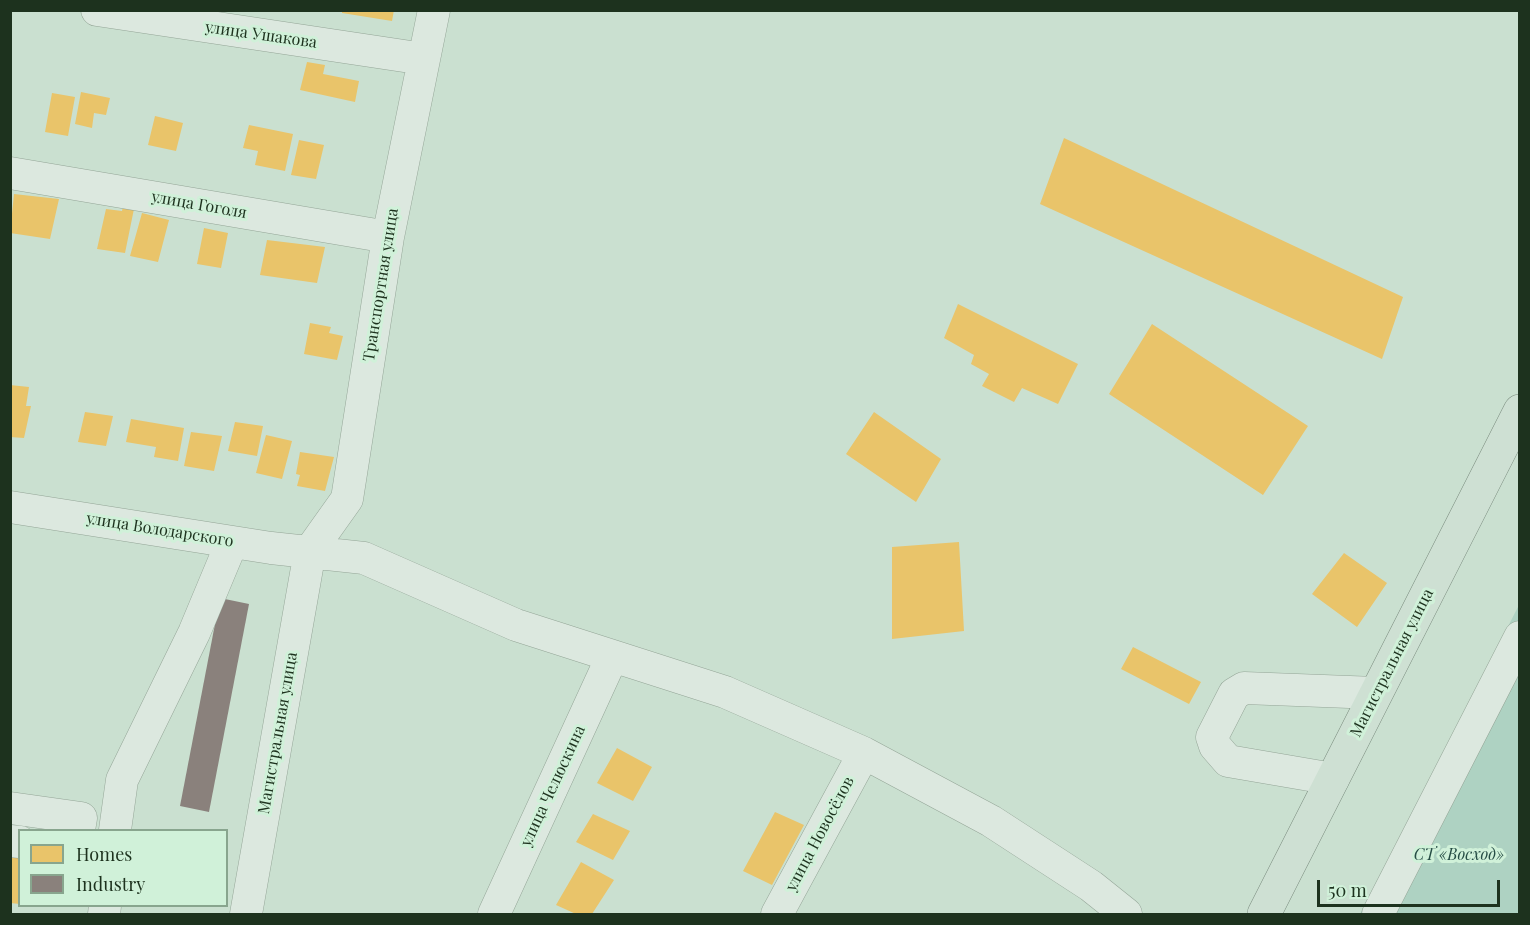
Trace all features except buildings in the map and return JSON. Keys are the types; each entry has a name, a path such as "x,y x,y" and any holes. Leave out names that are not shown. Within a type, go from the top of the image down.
{"main road":[{"name":"Магистральная улица","path":"1264,915 1520,411"}],"street":[{"name":"улица Ушакова","path":"97,10 424,59"},
{"name":"Транспортная улица","path":"310,551 347,499 388,237 434,10"},
{"name":"улица Гоголя","path":"10,173 388,237"},
{"name":"улица Володарского","path":"10,507 232,542 364,558 516,625 726,692 864,753 991,820 1091,886 1126,915"},
{"path":"115,829 122,780 194,633 232,542"},
{"name":"Магистральная улица","path":"246,915 310,551"},
{"path":"1378,915 1520,637"},
{"name":"улица Челюскина","path":"494,915 612,657"},
{"path":"1333,779 1228,761 1215,746 1212,737 1234,694 1244,688 1376,693"},
{"name":"улица Новосёлов","path":"777,915 864,753"},
{"path":"10,808 81,818 79,829"}],"green space":[{"name":"СТ «Восход»","path":"1519,605 1519,914 1360,914"}]}
